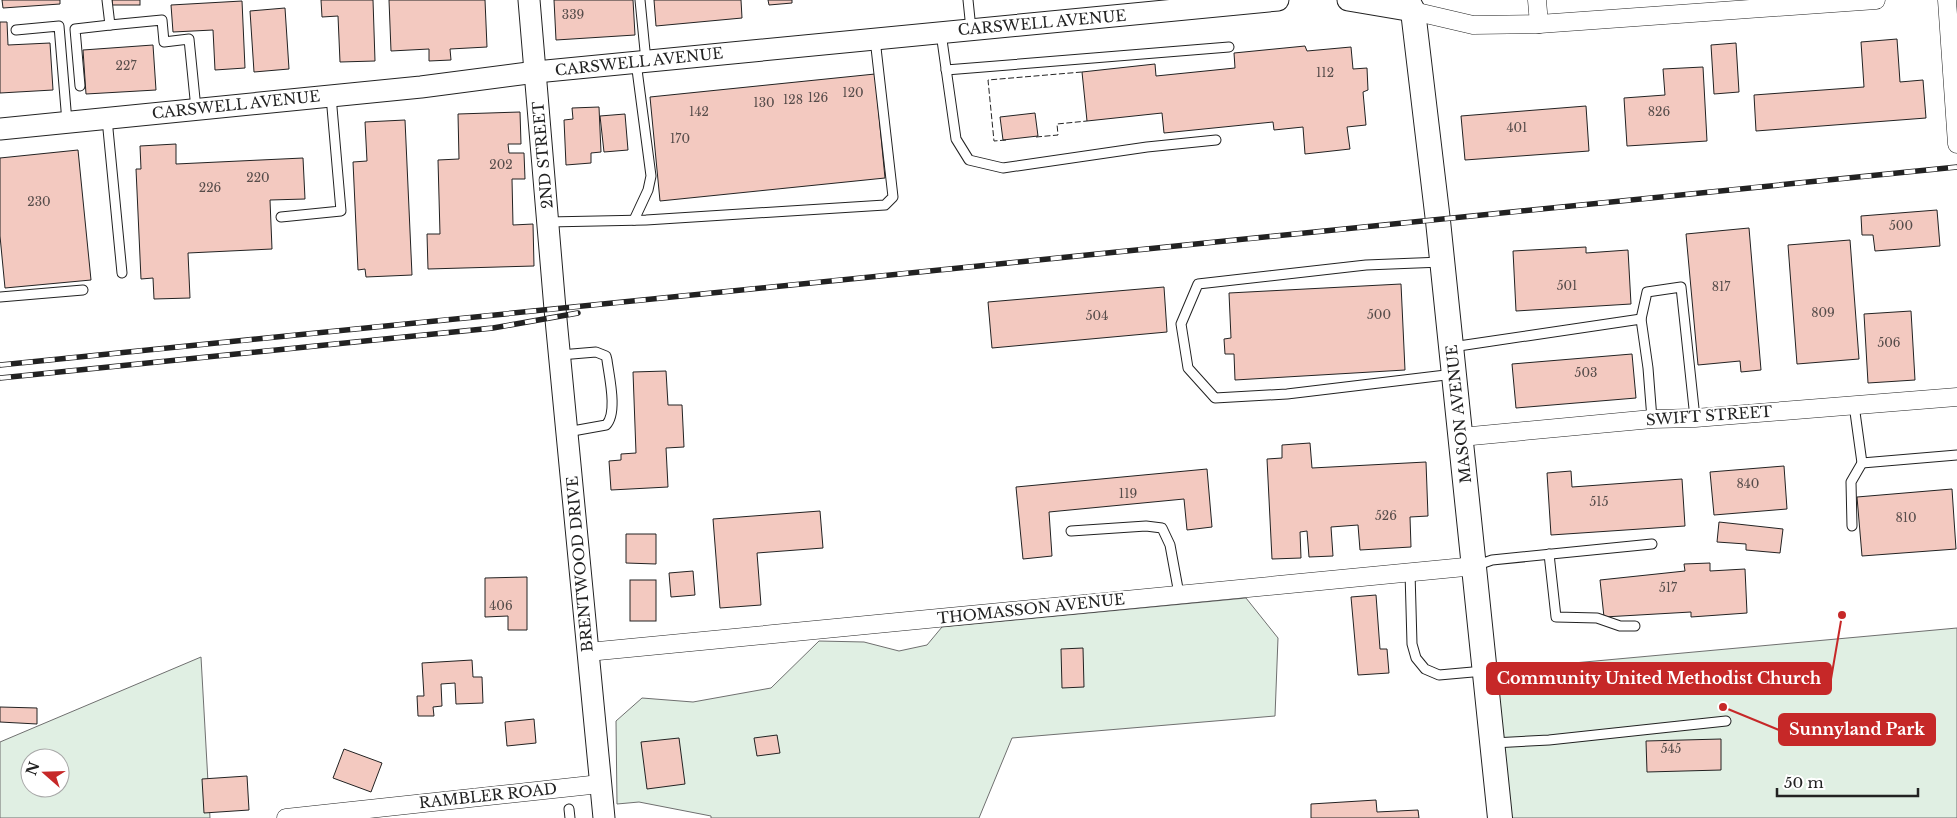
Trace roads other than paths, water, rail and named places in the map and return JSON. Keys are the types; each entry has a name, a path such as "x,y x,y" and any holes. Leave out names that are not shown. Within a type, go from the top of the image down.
{"main road":[{"name":"MASON AVENUE","path":"1412,4 1443,262 1500,818"}],"street":[{"name":"2ND STREET","path":"529,0 555,309"},
{"name":"CARSWELL AVENUE","path":"0,129 420,87 641,61 971,30 1179,5 1278,0"},
{"path":"1348,0 1412,4 1473,25 1539,24 1740,4 1876,0"},
{"path":"1537,0 1539,24"},
{"path":"1947,0 1957,144"},
{"name":"BRENTWOOD DRIVE","path":"555,309 604,818"},
{"name":"SWIFT STREET","path":"1461,437 1652,419 1695,418 1957,397"},
{"name":"THOMASSON AVENUE","path":"588,652 1475,566"},
{"name":"RAMBLER ROAD","path":"286,818 600,784"}],"lane":[{"path":"107,0 110,25"},
{"path":"634,220 648,190 651,176 641,61 640,0"},
{"path":"968,0 971,30"},
{"path":"80,86 75,28 162,20 164,42 189,39 196,109"},
{"path":"16,30 59,26 67,122"},
{"path":"941,32 956,139 969,160 1002,168 1148,147 1216,140"},
{"path":"548,222 634,220 885,205 893,197 875,38"},
{"path":"946,70 1229,47"},
{"path":"280,217 341,211 331,96"},
{"path":"107,118 122,273"},
{"path":"1443,262 1366,265 1198,284 1181,324 1188,368 1215,398 1287,394 1454,374"},
{"path":"1652,419 1648,368 1641,318 1647,292 1681,287 1695,418"},
{"path":"0,297 83,290"},
{"path":"1452,348 1641,318"},
{"path":"560,355 596,352 606,356 612,403 612,416 606,425 567,432"},
{"path":"1852,526 1851,482 1862,463 1854,405"},
{"path":"1862,463 1957,455"},
{"path":"1071,531 1146,526 1162,528 1170,545 1179,594"},
{"path":"1475,566 1492,560 1652,544"},
{"path":"1549,554 1556,618 1596,618 1620,626 1635,626"},
{"path":"1410,572 1412,644 1416,658 1425,669 1439,675 1486,671"},
{"path":"1493,743 1726,721"}],"railway":[{"path":"0,365 1957,167"},
{"path":"0,378 493,328 578,313"}],"place":[{"name":"Community United Methodist Church","path":"1842,615"},
{"name":"Sunnyland Park","path":"1723,707"}]}
